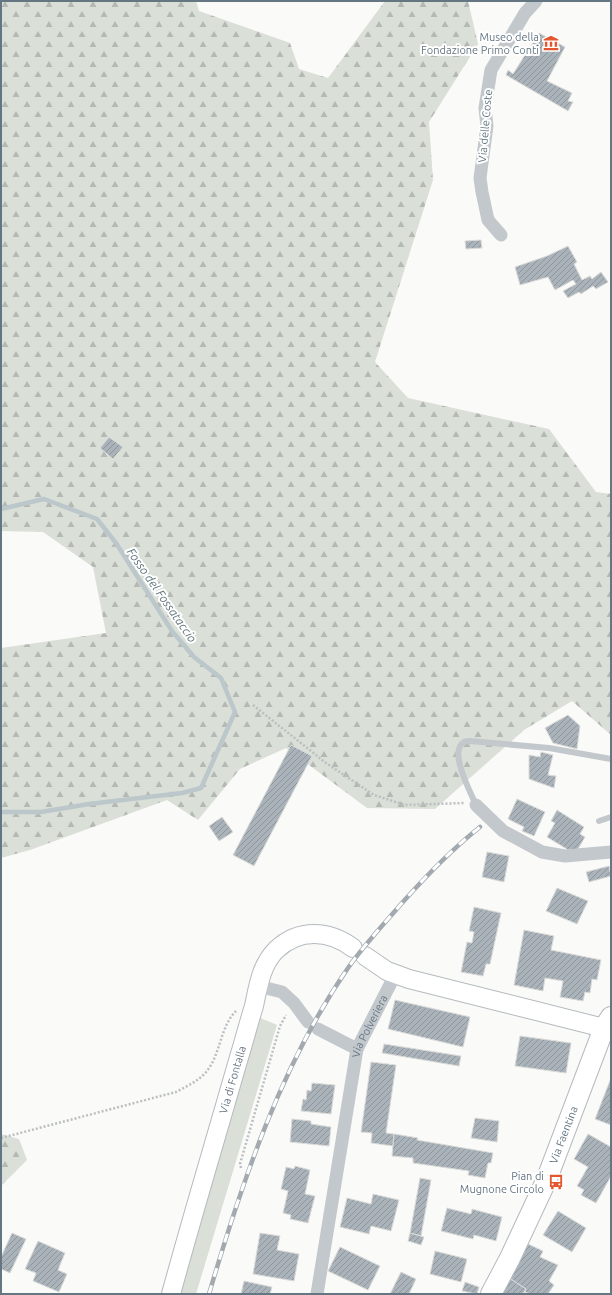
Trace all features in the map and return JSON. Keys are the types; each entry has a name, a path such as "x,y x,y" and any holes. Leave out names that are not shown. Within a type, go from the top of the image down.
{"main road":[{"name":"Via Faentina","path":"491,1294 510,1258 546,1181 608,1022"}],"street":[{"name":"Via delle Coste","path":"501,235 488,220 480,178 486,142 487,126 485,108 491,70 525,13 536,1"},
{"path":"476,805 503,831 542,852 565,856 611,852"},
{"name":"Via di Fontalla","path":"171,1294 254,1005 258,986 265,966 275,951 284,943 296,938 307,935 326,935 342,940 386,971 395,975"},
{"path":"395,975 424,984 608,1022"},
{"name":"Via Polveriera","path":"319,1293 357,1049 395,975"},
{"path":"258,986 282,992 294,1003 313,1025 357,1049"}],"lane":[{"path":"476,805 462,773 458,756 460,746 464,742 470,741 549,748 611,760"},
{"path":"599,821 611,817"}],"path":[{"path":"254,705 326,763 374,795 405,805 430,805 460,802 476,805"},
{"path":"241,1168 240,1164 280,1026 294,1003"},
{"path":"1,1138 176,1092 195,1082 207,1070 215,1057 222,1035 231,1016 238,1009 254,1005"}],"green space":[{"path":"1,1 196,1 199,11 290,43 299,69 328,78 385,1 468,1 478,44 429,122 433,180 375,362 408,398 549,429 596,492 611,494 611,735 572,701 524,730 435,809 367,808 286,748 240,769 198,820 167,800 30,850 1,858 1,648 106,633 93,567 43,532 1,531"},
{"path":"258,1017 277,1025 196,1294 178,1294"},
{"path":"1,1134 19,1139 27,1160 1,1186"}],"building":[{"path":"539,33 565,47 547,81 572,93 568,101 573,102 568,111 506,75 508,70 513,74"},
{"path":"481,240 482,248 466,249 465,241"},
{"path":"568,246 577,262 574,264 582,280 590,276 592,279 601,272 608,282 596,289 593,286 581,294 579,292 568,298 563,291 576,284 573,280 555,290 548,277 520,285 515,267 547,256"},
{"path":"109,437 123,447 113,459 100,448"},
{"path":"568,715 580,726 577,749 553,743 545,728"},
{"path":"291,745 312,756 254,866 233,855"},
{"path":"541,752 553,755 548,775 556,776 554,788 529,779 529,755 540,757"},
{"path":"517,799 545,812 534,836 522,831 524,827 508,819"},
{"path":"557,810 584,827 580,834 585,837 575,854 547,837 555,823 551,821"},
{"path":"222,817 233,832 219,841 209,826"},
{"path":"487,852 509,856 504,882 482,877"},
{"path":"609,866 611,876 589,882 586,872"},
{"path":"557,888 588,901 577,924 546,911"},
{"path":"474,907 501,913 490,964 486,964 483,976 461,972 467,942 472,943 474,932 469,931"},
{"path":"524,930 554,936 551,950 601,960 597,980 592,979 590,993 585,992 583,1001 560,997 563,981 545,978 543,991 514,985"},
{"path":"395,1000 470,1017 463,1047 388,1029"},
{"path":"520,1036 571,1043 566,1073 515,1066"},
{"path":"384,1044 461,1056 459,1066 382,1053"},
{"path":"371,1062 396,1065 386,1133 394,1134 393,1146 371,1143 372,1133 361,1132"},
{"path":"611,1078 611,1125 595,1119"},
{"path":"312,1083 335,1085 331,1114 301,1111 303,1099 306,1100 307,1090 311,1091"},
{"path":"475,1118 499,1121 497,1142 471,1138"},
{"path":"292,1119 311,1121 311,1124 331,1127 329,1146 290,1142"},
{"path":"394,1134 418,1138 417,1140 493,1153 491,1163 488,1163 485,1178 468,1175 469,1171 413,1163 413,1158 392,1156"},
{"path":"588,1134 611,1147 611,1176 596,1203 581,1195 584,1190 577,1186 588,1167 574,1159"},
{"path":"295,1166 310,1170 305,1194 315,1196 308,1223 290,1219 291,1215 283,1213 288,1191 281,1189 286,1167 294,1169"},
{"path":"420,1178 431,1180 421,1236 410,1233"},
{"path":"373,1194 399,1200 391,1231 371,1226 369,1234 340,1227 347,1198 371,1204"},
{"path":"447,1208 471,1214 472,1209 502,1217 496,1241 474,1235 473,1239 441,1231"},
{"path":"558,1211 586,1228 572,1252 543,1235"},
{"path":"12,1233 26,1239 10,1273 1,1269 1,1257"},
{"path":"260,1233 280,1236 277,1250 299,1254 294,1281 253,1274"},
{"path":"410,1233 424,1237 421,1245 408,1241"},
{"path":"38,1241 65,1253 58,1270 67,1274 59,1292 33,1281 36,1273 25,1269"},
{"path":"526,1243 543,1251 540,1257 558,1265 549,1281 554,1285 548,1294 530,1294 525,1292 526,1289 509,1278"},
{"path":"340,1247 380,1266 368,1290 328,1271"},
{"path":"435,1251 467,1259 461,1282 430,1274"},
{"path":"401,1272 416,1279 409,1294 390,1294"},
{"path":"509,1278 526,1289 523,1294 501,1294"},
{"path":"244,1281 272,1287 270,1294 241,1294"},
{"path":"465,1282 479,1287 477,1294 462,1291"}],"waterway":[{"name":"Fosso del Fossataccio","path":"1,509 44,499 97,519 116,543 172,631 194,657 221,678 235,712 201,788 182,793 89,804 41,812 1,812"}],"railway":[{"path":"209,1294 235,1209 266,1125 283,1084 324,1005 354,959 381,927 440,863 480,827"}],"place":[{"name":"Museo della Fondazione Primo Conti","path":"551,43"},
{"name":"Pian di Mugnone Circolo","path":"556,1182"}]}
